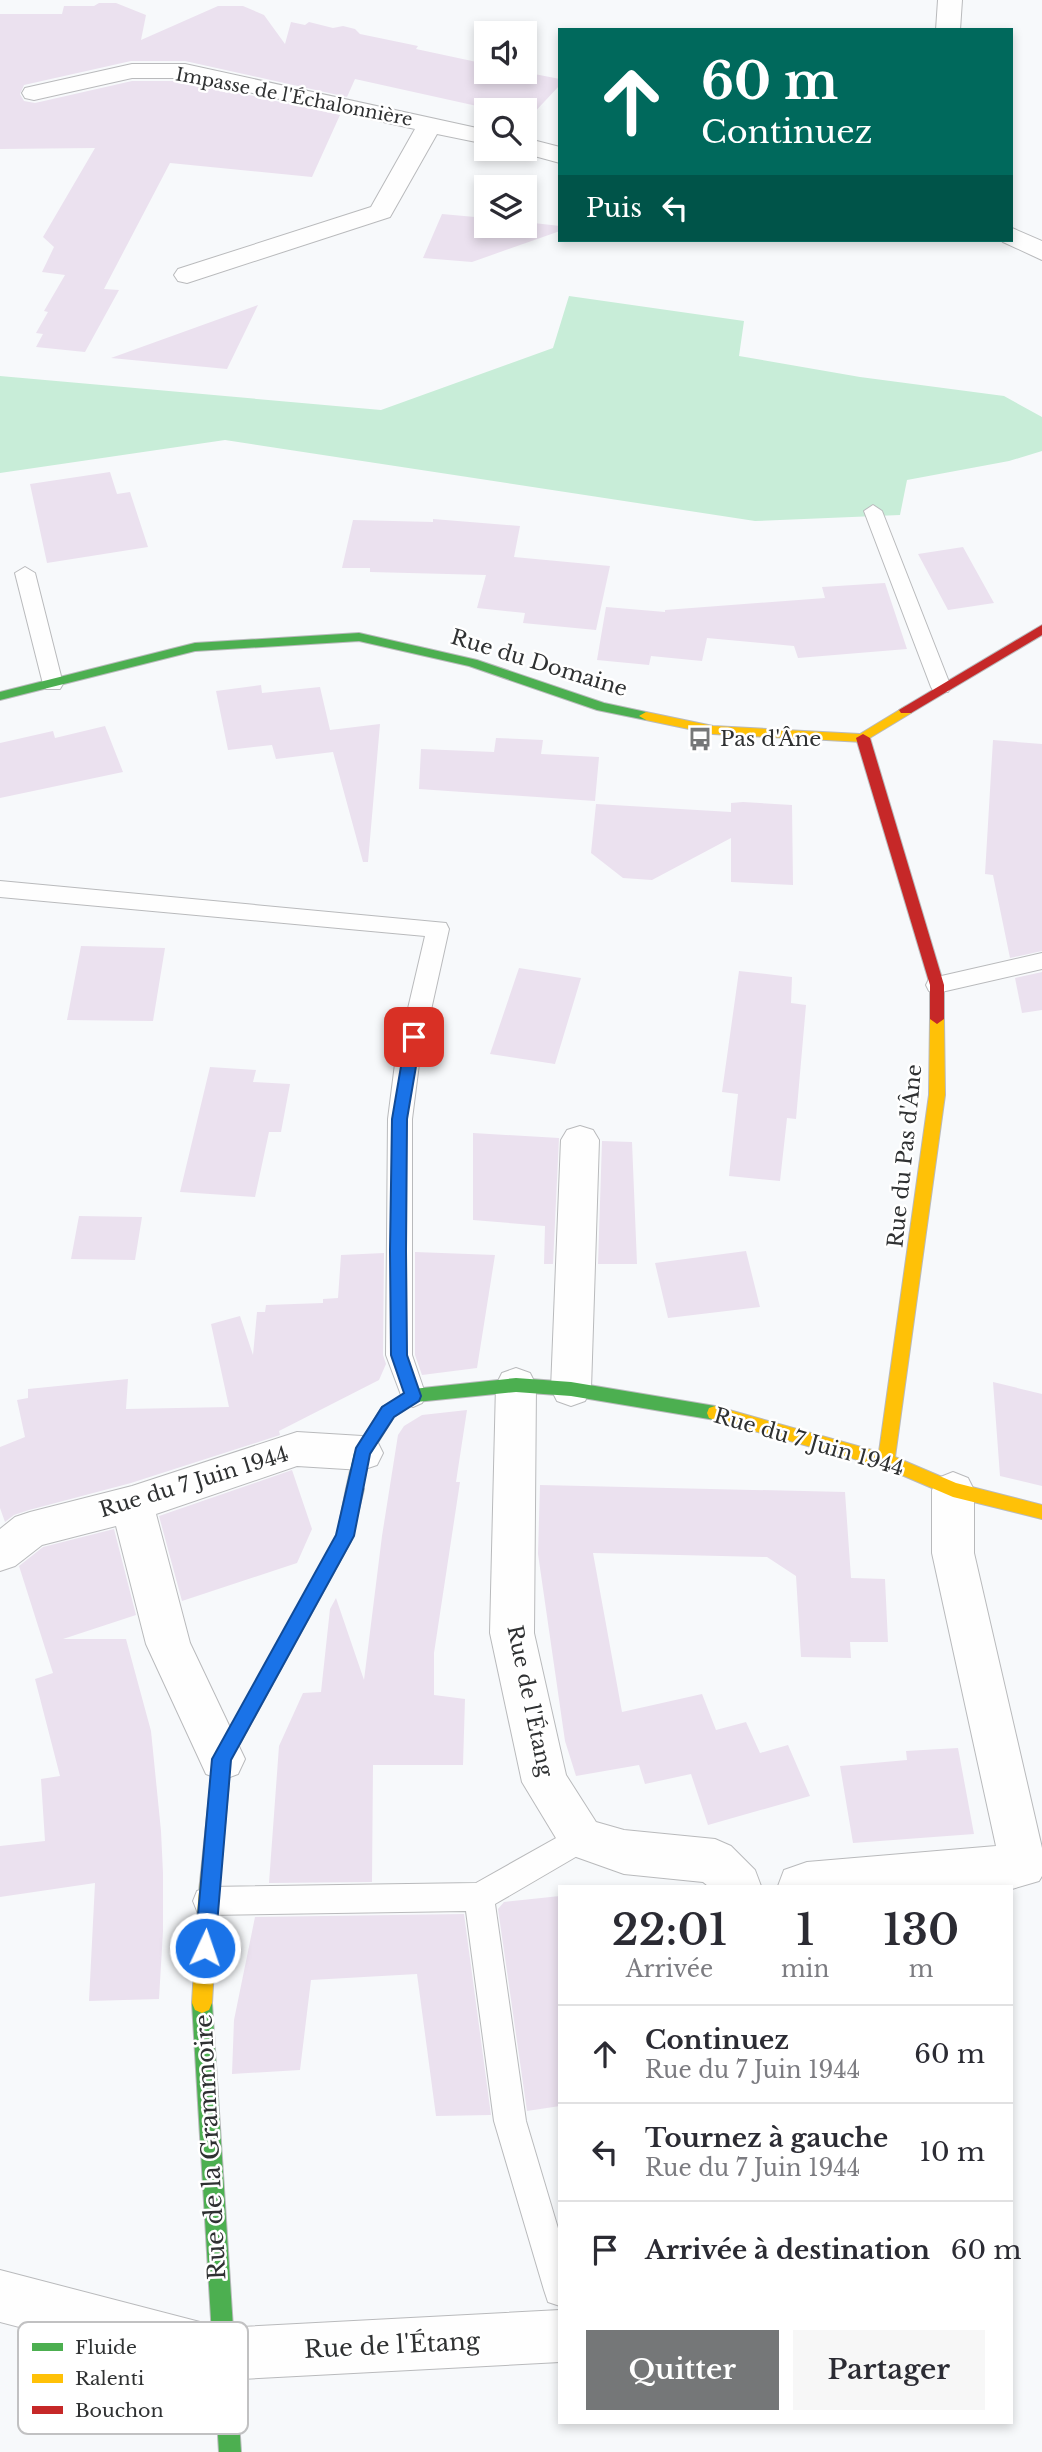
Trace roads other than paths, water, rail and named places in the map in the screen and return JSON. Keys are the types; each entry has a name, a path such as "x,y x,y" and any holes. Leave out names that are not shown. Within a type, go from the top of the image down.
{"street":[{"path":"948,28 950,0"},
{"name":"Impasse de l'Échalonnière","path":"34,93 132,71 185,71 474,134"},
{"name":"Impasse de l'Échalonnière","path":"187,275 381,212 430,124"},
{"path":"537,149 558,154"},
{"path":"1013,236 1042,251"},
{"path":"863,738 941,687 1042,629"},
{"name":"Rue du Domaine","path":"0,696 195,647 359,637 472,663 602,707 713,730 863,738"},
{"name":"Rue du Pas d'Âne","path":"863,738 937,985 937,1095 886,1461"},
{"path":"571,1389 580,1140"},
{"name":"Rue du 7 Juin 1944","path":"413,1396 516,1385 571,1389 710,1412 886,1461 953,1490 1042,1512"},
{"name":"Rue de l'Étang","path":"516,1385 512,1633 545,1782 581,1838"},
{"path":"362,1453 388,1412 413,1396"},
{"name":"Rue du 7 Juin 1944","path":"0,1553 30,1530 132,1504 297,1449 362,1453"},
{"name":"Rue de la Grammoire","path":"221,2322 201,2018 208,1901 222,1759 345,1536 362,1453"},
{"path":"804,1885 1033,1866 953,1553 953,1490"},
{"path":"132,1504 168,1644 222,1759"},
{"path":"581,1838 624,1852 715,1861 737,1885"},
{"path":"0,2296 100,2322"},
{"name":"Rue de l'Étang","path":"248,2353 558,2336"},
{"name":"Rue de la Grammoire","path":"229,2434 230,2452"}],"lane":[{"path":"873,511 941,687"},
{"path":"25,573 53,684"},
{"path":"0,889 438,929 407,1064 400,1119 399,1355 413,1396"},
{"path":"937,985 1042,961"},
{"path":"208,1901 480,1896 581,1838"},
{"path":"480,1896 510,2122 558,2283"}],"place":[{"name":"Pas d'Âne","path":"700,739"}]}
